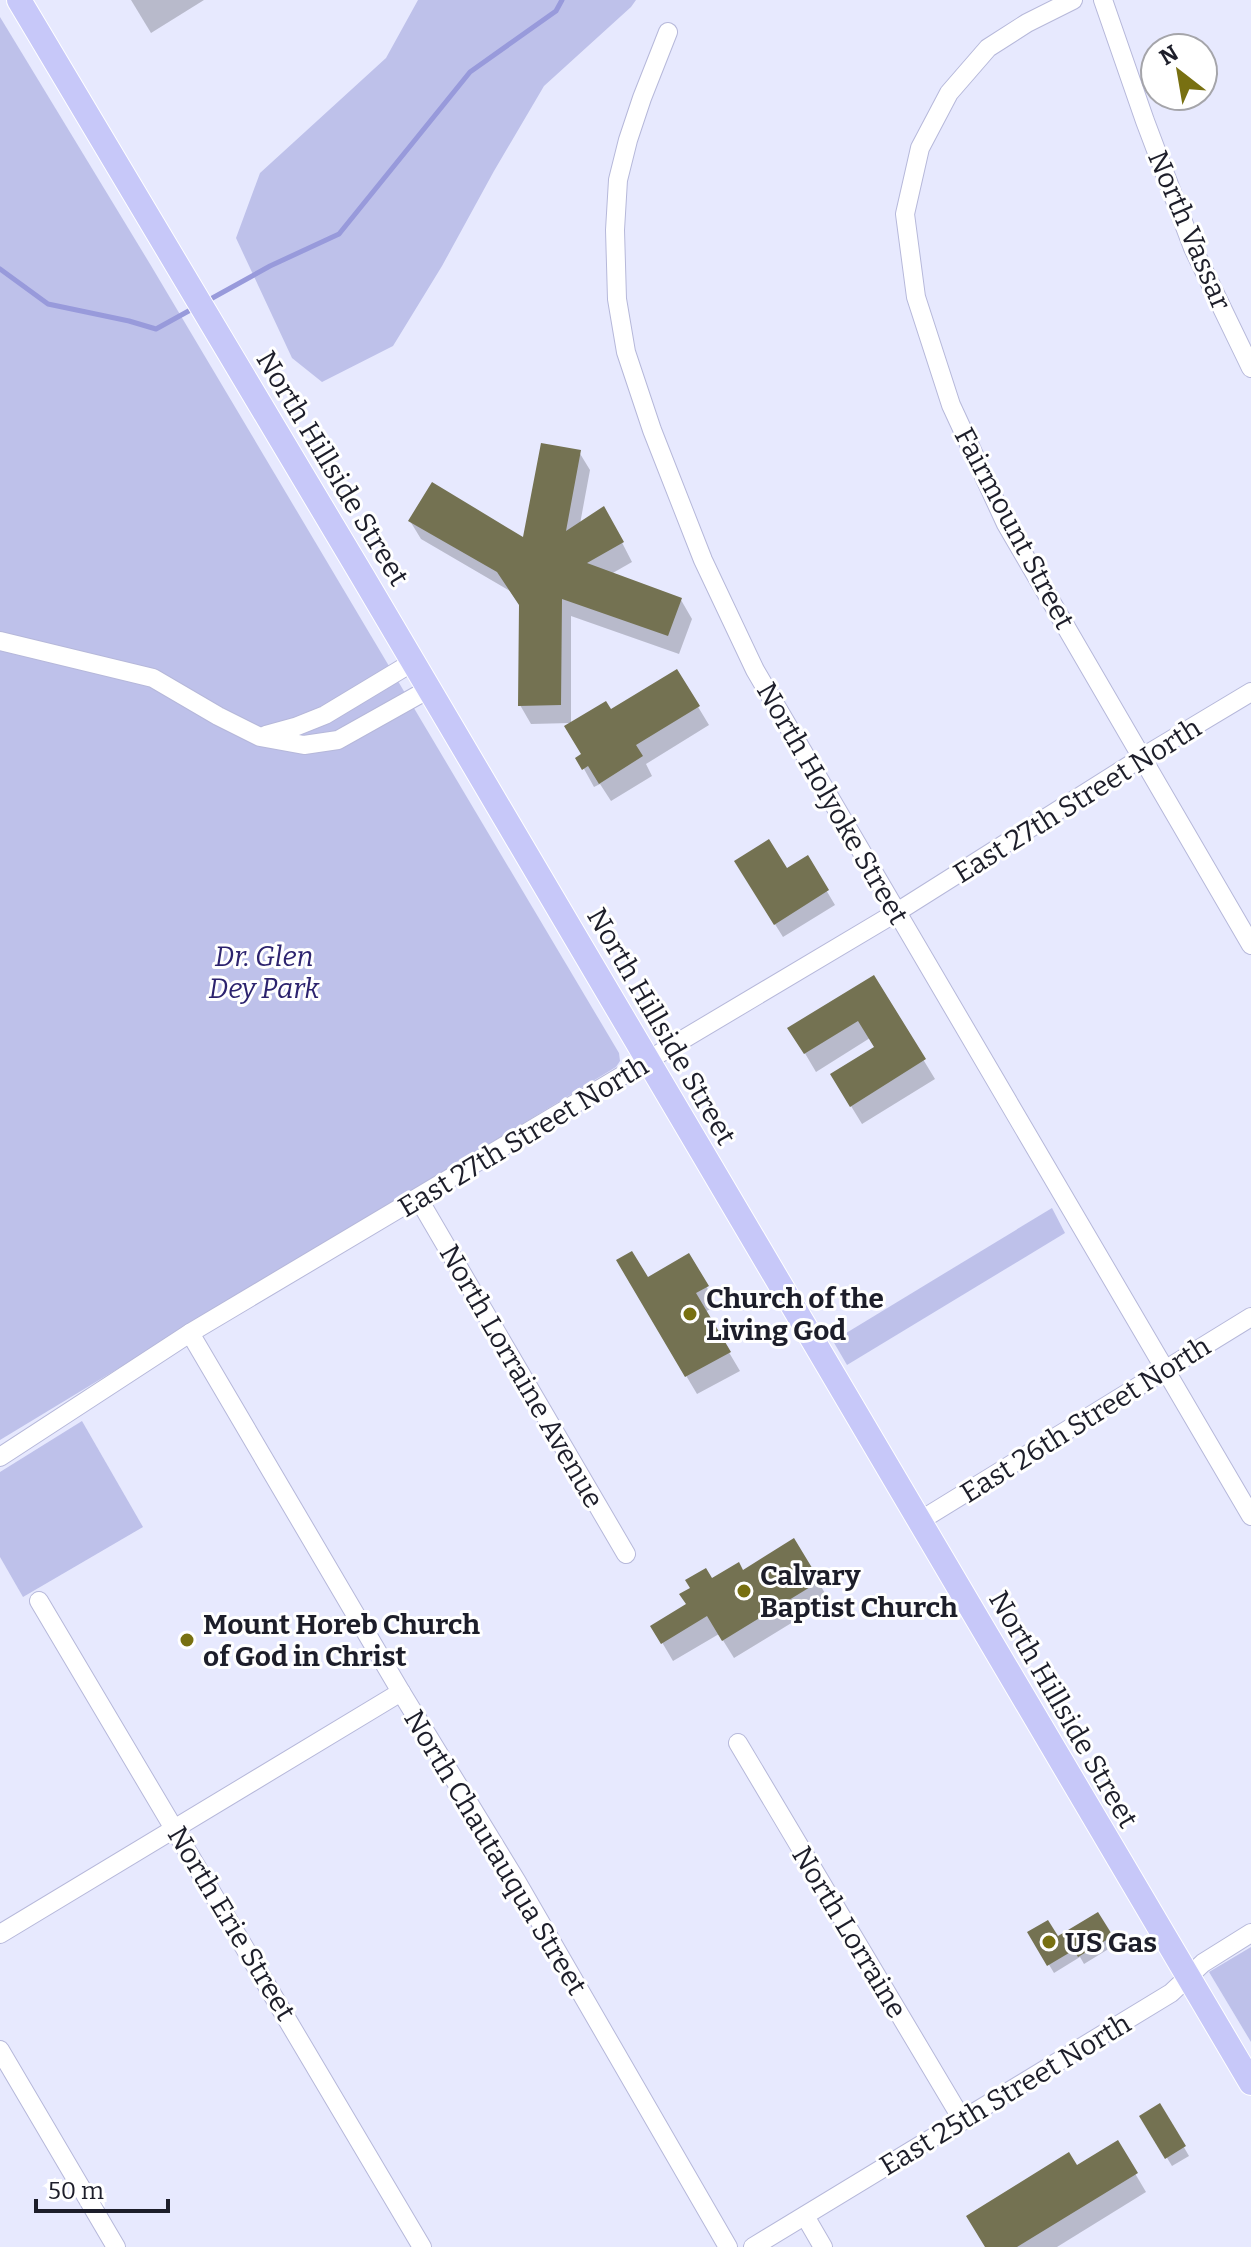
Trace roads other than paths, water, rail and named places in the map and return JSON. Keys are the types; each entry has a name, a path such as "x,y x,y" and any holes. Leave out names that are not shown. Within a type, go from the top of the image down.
{"main road":[{"name":"North Hillside Street","path":"19,0 165,242 1251,2083"}],"street":[{"name":"Fairmount Street","path":"1073,0 1027,23 988,48 949,93 920,148 905,214 916,297 951,405 1006,524 1251,945"},
{"name":"North Vassar","path":"1103,0 1193,248 1251,368"},
{"name":"North Holyoke Street","path":"668,32 642,98 618,180 615,230 617,299 626,352 652,430 703,560 755,670 1251,1516"},
{"path":"0,641 153,678 260,737 304,745 338,740 429,689"},
{"path":"260,737 325,715 413,662"},
{"name":"East 27th Street North","path":"0,1457 190,1333 897,912 1251,692"},
{"name":"North Lorraine Avenue","path":"418,1198 626,1554"},
{"name":"East 26th Street North","path":"918,1522 1251,1317"},
{"name":"North Chautauqua Street","path":"190,1333 401,1692 517,1882 728,2247"},
{"name":"North Erie Street","path":"39,1601 422,2247"},
{"path":"0,1934 401,1692"},
{"name":"North Lorraine","path":"738,1743 963,2121"},
{"name":"East 25th Street North","path":"753,2247 1171,1993 1203,1963 1251,1933"},
{"path":"0,2050 116,2247"},
{"path":"805,2216 823,2247"}],"waterway":[{"path":"207,301 270,266 339,234 470,72 556,11 562,0"},
{"path":"0,269 48,304 156,329 194,308"}],"place":[{"name":"Church of the Living God","path":"690,1314"},
{"name":"Calvary Baptist Church","path":"744,1591"},
{"name":"Mount Horeb Church of God in Christ","path":"187,1640"},
{"name":"US Gas","path":"1049,1942"}],"park label":[{"name":"Dr. Glen Dey Park","path":"264,972"}]}
